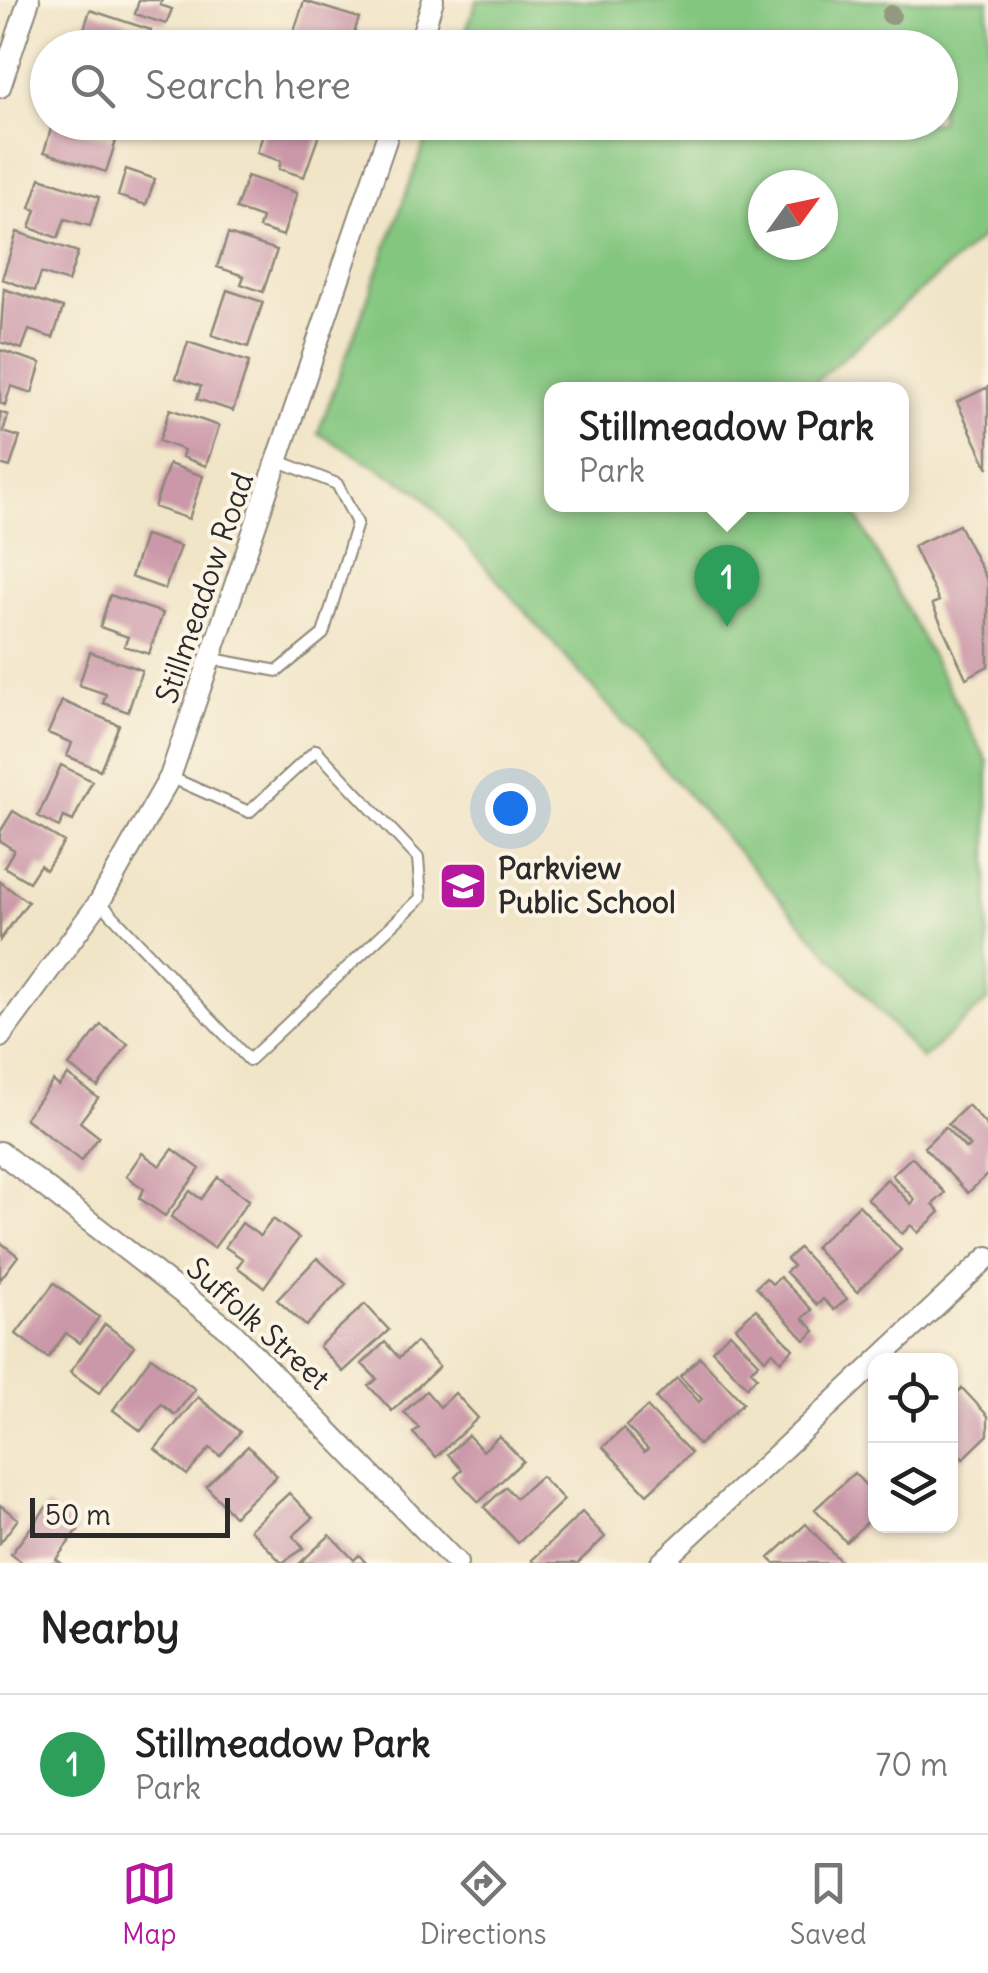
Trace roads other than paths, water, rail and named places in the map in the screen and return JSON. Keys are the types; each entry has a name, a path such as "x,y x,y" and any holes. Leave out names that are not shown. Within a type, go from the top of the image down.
{"street":[{"path":"0,87 29,0"},
{"path":"424,30 434,0"},
{"name":"Stillmeadow Road","path":"0,1037 100,901 170,777 214,659 386,140"},
{"name":"Suffolk Street","path":"0,1152 232,1332 456,1563"},
{"path":"886,1353 988,1257"},
{"path":"661,1563 868,1369"}],"lane":[{"path":"214,659 278,671 322,634 357,523 338,484 280,461"},
{"path":"100,901 249,1060 420,898 418,858 316,750 249,812 170,777"}],"place":[{"name":"Stillmeadow Park","path":"727,627"},
{"name":"Parkview Public School","path":"463,886"}]}
